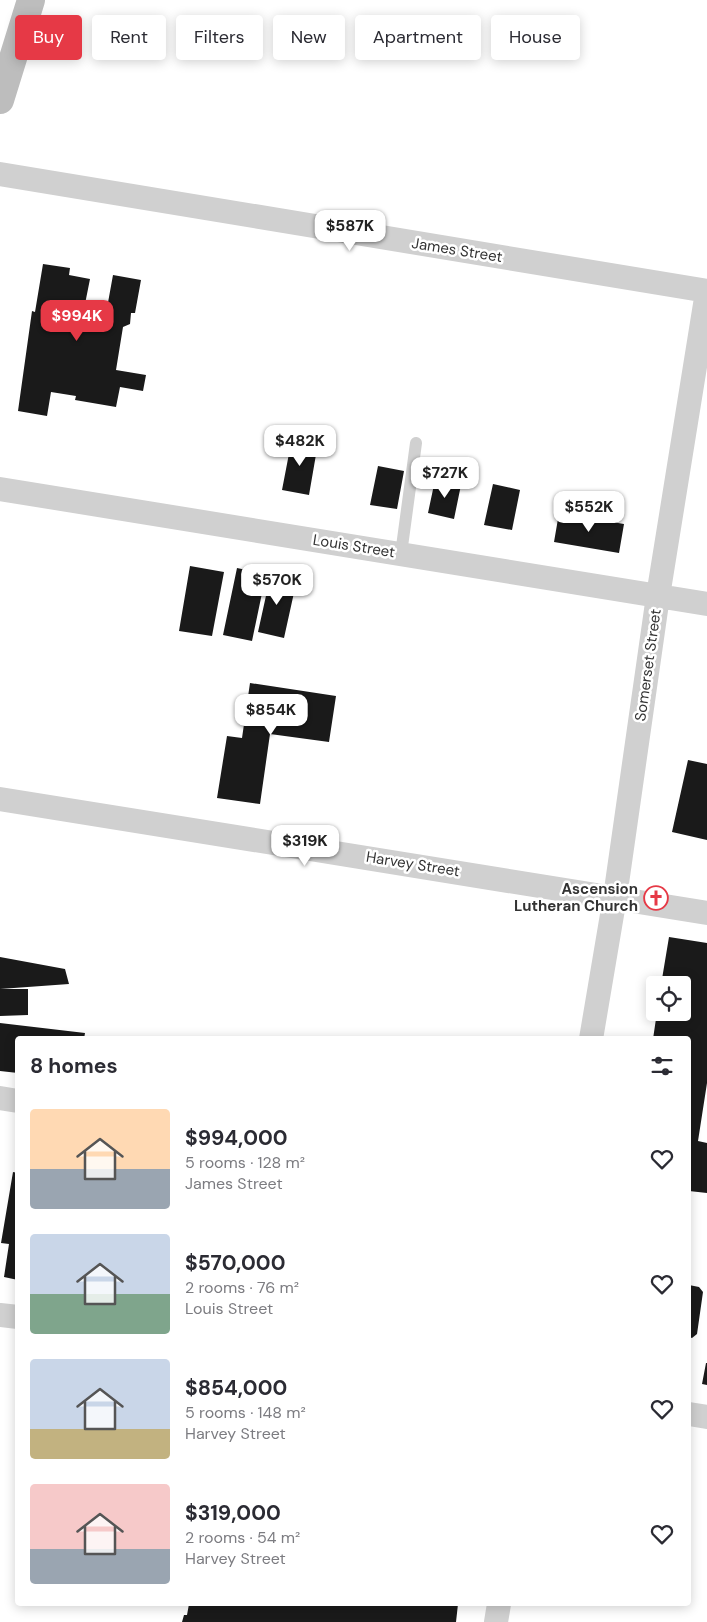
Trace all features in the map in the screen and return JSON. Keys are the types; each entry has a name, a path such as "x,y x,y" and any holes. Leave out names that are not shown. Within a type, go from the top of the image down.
{"main road":[{"path":"0,100 31,0"}],"street":[{"name":"James Street","path":"0,174 707,291"},
{"name":"Somerset Street","path":"592,1036 616,897 658,596 707,291"},
{"name":"Louis Street","path":"0,489 707,604"},
{"name":"Harvey Street","path":"0,799 707,912"},
{"path":"0,1098 15,1100"},
{"path":"0,1314 15,1316"},
{"path":"691,1414 707,1417"},
{"path":"496,1622 498,1606"}],"lane":[{"path":"401,554 416,443"}],"building":[{"path":"43,264 70,268 69,275 90,279 85,304 107,308 113,275 141,280 135,313 131,313 130,324 123,327 116,370 146,375 143,391 120,387 116,407 75,400 76,396 51,392 47,416 18,411 32,311 35,312"},
{"path":"292,438 318,443 309,495 282,490"},
{"path":"378,466 404,471 397,509 370,505"},
{"path":"435,480 461,485 454,519 428,513"},
{"path":"493,484 520,490 512,530 484,525"},
{"path":"559,513 624,524 619,553 554,542"},
{"path":"190,566 224,572 212,636 179,631"},
{"path":"237,568 266,574 252,641 223,635"},
{"path":"271,573 297,579 284,638 258,632"},
{"path":"250,683 336,696 329,742 270,734 260,804 217,798 227,736 242,738"},
{"path":"688,760 707,764 707,840 672,832"},
{"path":"669,937 707,943 707,1083 698,1141 707,1143 707,1193 691,1191 691,1036 653,1036 656,1021 691,1021 691,976 662,976"},
{"path":"0,957 65,969 69,984 0,989"},
{"path":"0,989 28,989 28,1015 0,1016"},
{"path":"0,1023 85,1033 84,1036 15,1036 15,1073 0,1071"},
{"path":"13,1172 15,1172 15,1279 4,1277 9,1244 1,1243"},
{"path":"691,1285 699,1287 703,1292 697,1334 692,1338"},
{"path":"707,1363 707,1385 702,1384"},
{"path":"189,1606 458,1606 456,1622 182,1622 184,1615 187,1615"}],"place":[{"name":"Ascension Lutheran Church","path":"656,898"}]}
